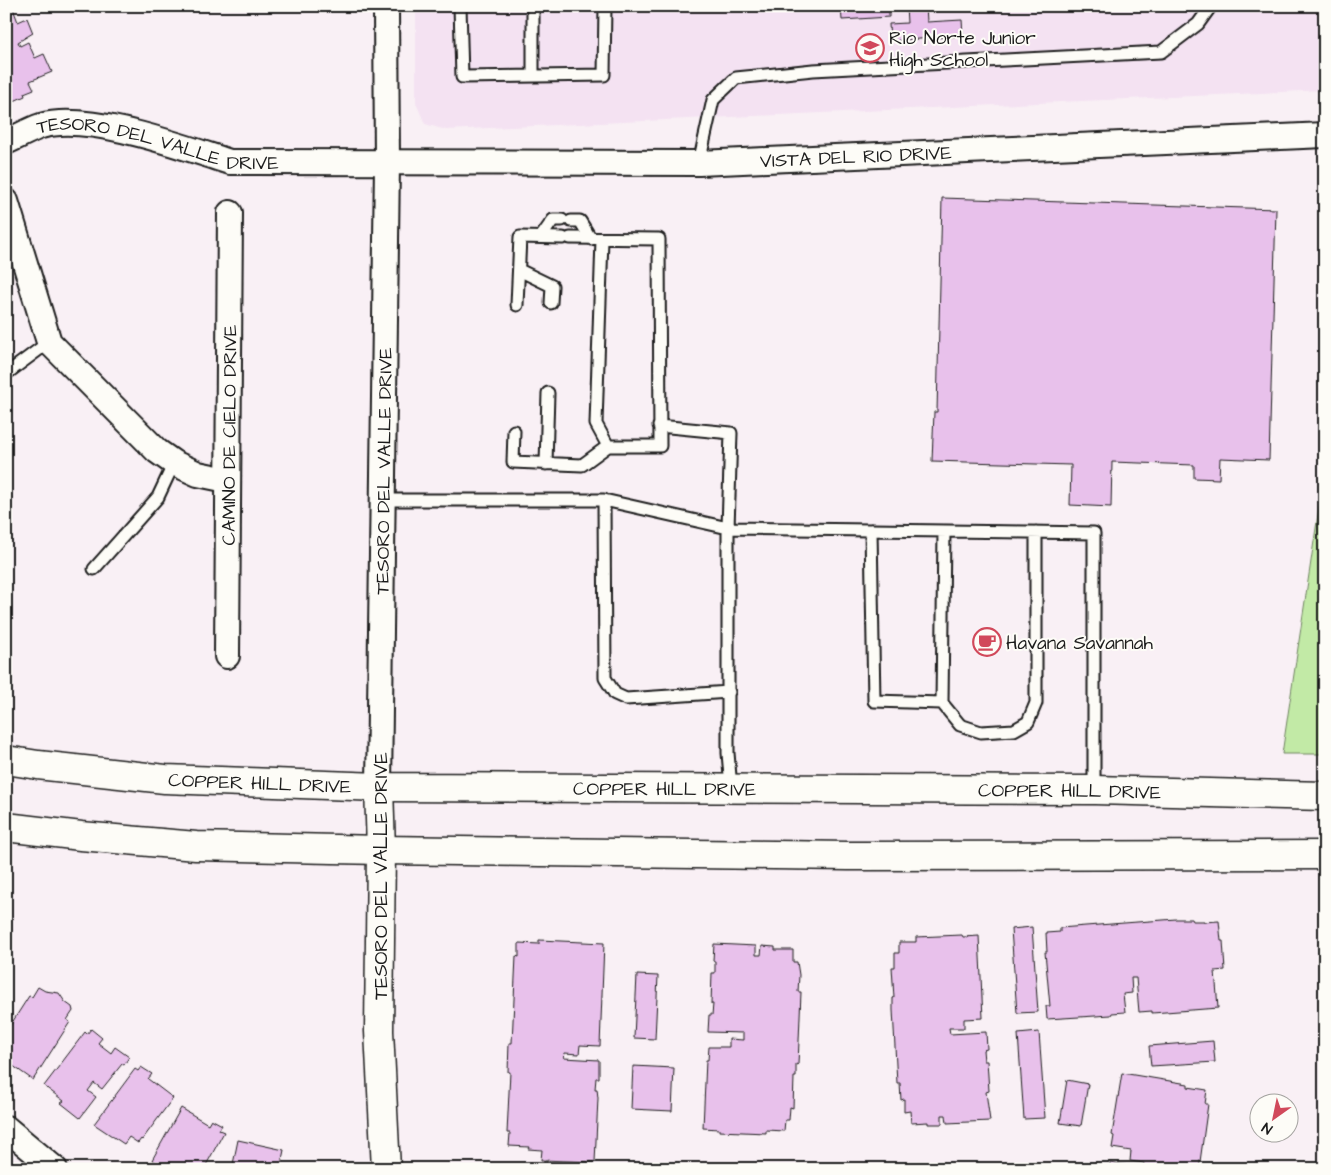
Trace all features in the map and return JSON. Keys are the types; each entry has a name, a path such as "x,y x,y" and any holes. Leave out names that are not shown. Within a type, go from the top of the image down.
{"main road":[{"name":"COPPER HILL DRIVE","path":"6,760 164,779 379,787 1094,790 1325,796"},
{"name":"TESORO DEL VALLE DRIVE","path":"379,787 381,850 379,1031 386,1169"},
{"path":"6,827 196,846 381,850 848,856 1325,855"}],"street":[{"path":"386,6 387,163"},
{"name":"TESORO DEL VALLE DRIVE","path":"6,142 42,126 72,122 111,128 161,140 230,162 387,163 379,787"},
{"name":"VISTA DEL RIO DRIVE","path":"387,163 699,163 1325,135"},
{"path":"6,201 49,342 157,451 174,463 198,474 227,480"},
{"name":"CAMINO DE CIELO DRIVE","path":"226,656 230,213"},
{"path":"6,1128 55,1169"}],"lane":[{"path":"460,6 462,77 604,75 604,6"},
{"path":"533,6 534,75"},
{"path":"699,163 713,100 736,78 813,70 1161,52 1198,24 1211,6"},
{"path":"541,237 553,220 580,220 597,238 596,424 608,446"},
{"path":"514,430 513,462 582,466 608,446 660,446 659,239 520,238 517,305"},
{"path":"519,270 552,286 551,303"},
{"path":"6,374 49,342"},
{"path":"546,464 548,393"},
{"path":"659,426 731,433 728,528 728,753 731,788"},
{"path":"94,569 158,497 174,463"},
{"path":"384,500 604,500 728,528 1094,533 1094,790"},
{"path":"604,500 605,678 615,694 626,699 728,692"},
{"path":"871,530 874,701 942,703"},
{"path":"944,531 942,703 960,725 981,732 1014,730 1028,722 1036,703 1036,532"}],"path":[{"path":"1325,614 1322,633 1325,653"}],"shaded area":[{"name":"Rio Norte Junior High School","path":"416,6 1325,6 1325,90 446,130 425,124 416,103"}],"green space":[{"path":"1325,468 1325,754 1282,754"}],"building":[{"path":"6,6 12,6 18,22 27,18 33,33 18,42 20,46 28,42 35,58 44,54 52,72 30,81 34,89 24,93 25,96 14,101 13,99 6,101"},
{"path":"820,6 889,6 889,17 842,20 841,7 820,9"},
{"path":"906,6 926,6 927,22 962,20 963,36 890,41 889,24 907,23"},
{"path":"942,198 1276,209 1269,460 1220,458 1219,479 1194,478 1194,465 1112,462 1111,507 1070,505 1071,465 932,461 934,412 937,412"},
{"path":"1192,919 1193,921 1204,922 1219,921 1221,941 1223,941 1225,970 1215,971 1218,1008 1152,1013 1152,1011 1139,1012 1136,978 1131,978 1132,993 1123,994 1125,1012 1112,1013 1111,1015 1047,1019 1046,1006 1050,1006 1045,952 1047,952 1046,933 1060,932 1060,928"},
{"path":"1032,927 1038,1012 1017,1013 1011,929"},
{"path":"962,935 963,937 979,936 983,1018 964,1019 964,1028 949,1028 950,1034 986,1032 987,1049 983,1050 984,1061 987,1061 989,1091 986,1092 990,1121 947,1123 946,1115 942,1115 942,1124 928,1124 928,1122 911,1123 910,1111 904,1112 904,1099 901,1100 900,1083 897,1083 892,967 895,967 895,953 899,953 899,942 916,942 916,937"},
{"path":"539,940 604,943 600,1046 580,1045 579,1054 565,1053 564,1058 599,1060 599,1078 596,1078 595,1089 597,1089 598,1098 595,1162 541,1160 542,1150 509,1146 510,1133 507,1133 510,1072 508,1072 509,1043 512,1043 516,956 519,957 519,943 539,944"},
{"path":"714,944 756,946 756,955 761,955 762,946 775,947 775,950 793,950 793,962 797,962 799,975 798,992 801,992 798,1065 796,1064 796,1077 794,1077 793,1108 790,1107 789,1120 785,1120 784,1131 766,1130 766,1133 719,1131 719,1129 703,1128 706,1060 708,1060 709,1047 729,1047 729,1039 743,1040 743,1033 708,1032 709,1015 712,1015 713,1004 711,1004 712,973 715,973 715,961 713,961"},
{"path":"637,975 658,976 655,1039 634,1038"},
{"path":"38,987 45,991 59,993 65,1002 72,1007 73,1011 67,1020 70,1022 33,1080 6,1061 6,1032 29,996 32,997"},
{"path":"91,1029 102,1038 98,1043 111,1053 115,1047 129,1057 102,1089 94,1083 88,1091 96,1097 80,1118 61,1103 64,1101 44,1086 85,1032 87,1034"},
{"path":"1039,1032 1045,1118 1024,1119 1018,1034"},
{"path":"1213,1041 1215,1062 1151,1066 1149,1046"},
{"path":"633,1066 674,1068 672,1111 631,1109"},
{"path":"141,1067 152,1074 148,1079 173,1098 142,1140 138,1143 129,1137 124,1144 94,1124 135,1069 138,1071"},
{"path":"1122,1073 1188,1084 1188,1087 1207,1090 1205,1104 1208,1104 1199,1169 1109,1169 1110,1163 1143,1168 1144,1163 1130,1161 1131,1151 1112,1148 1114,1136 1112,1135"},
{"path":"1067,1080 1088,1084 1081,1126 1060,1123"},
{"path":"181,1108 208,1124 211,1119 222,1125 219,1130 224,1132 204,1169 168,1169 152,1160"},
{"path":"238,1140 284,1150 280,1169 232,1169"}],"place":[{"name":"Rio Norte Junior High School","path":"870,48"},
{"name":"Havana Savannah","path":"987,642"}]}
